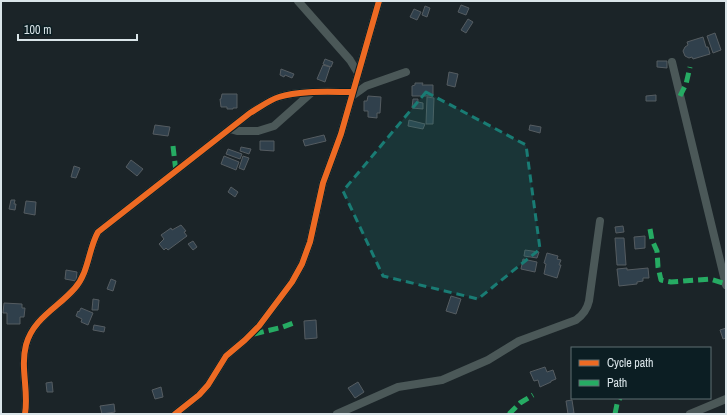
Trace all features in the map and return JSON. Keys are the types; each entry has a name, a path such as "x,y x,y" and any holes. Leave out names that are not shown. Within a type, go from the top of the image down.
{"street":[{"path":"298,1 350,60 358,73"},
{"path":"175,414 199,395 226,356 256,330 295,276 308,247 323,183 341,134 379,1"},
{"path":"672,62 726,285"},
{"path":"25,414 27,397 23,368 27,340 36,324 74,289 80,281 86,270 95,237 98,232 230,129 266,103 279,97 293,94 352,94 366,86 406,72"},
{"path":"230,129 237,131 258,131 274,126 311,93"},
{"path":"337,414 398,387 442,380 488,360 520,341 576,320 587,309 589,301 600,221"},
{"path":"690,414 726,399"}],"highlighted area":[{"path":"426,92 526,145 540,249 478,299 383,276 343,191"}],"building":[{"path":"461,5 469,8 466,15 458,12"},
{"path":"425,6 430,8 427,17 422,15"},
{"path":"414,9 421,12 417,20 410,17"},
{"path":"468,19 473,22 466,33 461,30"},
{"path":"715,33 721,50 713,53 707,36"},
{"path":"703,37 710,54 693,59 692,57 689,58 685,56 683,51 688,45 687,42"},
{"path":"325,59 333,62 331,67 323,64"},
{"path":"657,61 667,61 667,68 657,67"},
{"path":"323,65 330,67 325,82 317,79"},
{"path":"281,69 294,74 292,78 285,75 284,77 280,75"},
{"path":"449,72 458,74 455,87 447,85"},
{"path":"415,83 423,83 422,85 433,85 433,96 412,96 412,86 415,85"},
{"path":"222,94 237,94 237,108 227,109 227,107 221,107 220,99"},
{"path":"656,95 656,101 646,101 646,96"},
{"path":"368,96 381,97 380,113 377,113 377,118 368,117 368,111 364,111 364,101 367,101"},
{"path":"427,97 434,98 433,124 426,124"},
{"path":"413,99 418,99 418,102 423,103 423,109 412,108"},
{"path":"409,120 425,124 423,129 408,126"},
{"path":"155,125 170,127 168,136 153,134"},
{"path":"530,125 541,127 540,133 529,130"},
{"path":"324,135 326,141 305,146 303,140"},
{"path":"260,141 274,141 274,151 260,150"},
{"path":"241,147 251,149 249,154 240,151"},
{"path":"228,149 242,154 240,159 226,154"},
{"path":"224,156 239,162 236,170 221,164"},
{"path":"243,156 249,158 244,170 239,168"},
{"path":"131,160 143,169 137,176 126,167"},
{"path":"74,166 80,168 76,178 71,177"},
{"path":"231,187 238,192 235,197 228,192"},
{"path":"11,200 15,200 15,210 9,209"},
{"path":"26,201 36,202 35,215 24,213"},
{"path":"181,225 186,231 184,232 187,236 168,250 166,248 164,250 159,244 164,239 161,235 171,228 172,230"},
{"path":"623,226 624,232 616,233 615,227"},
{"path":"645,236 645,248 635,249 634,237"},
{"path":"615,238 624,238 626,265 617,265"},
{"path":"193,241 197,247 193,250 188,244"},
{"path":"525,250 539,252 537,258 524,256"},
{"path":"547,253 558,256 557,259 561,260 557,278 544,274 546,264 544,263"},
{"path":"523,259 537,262 535,272 521,269"},
{"path":"627,268 627,270 648,268 649,278 643,278 643,281 637,282 637,284 619,286 617,269"},
{"path":"66,270 77,272 76,281 65,279"},
{"path":"111,279 116,281 113,291 107,289"},
{"path":"451,296 461,299 456,314 446,311"},
{"path":"93,299 99,300 98,310 92,310"},
{"path":"4,303 22,304 22,308 25,308 24,317 20,317 20,324 7,324 7,313 3,313"},
{"path":"81,308 93,313 88,325 81,322 82,319 76,316"},
{"path":"316,320 317,338 305,339 304,321"},
{"path":"94,325 105,327 104,332 93,330"},
{"path":"726,328 726,338 723,339 720,330"},
{"path":"545,367 547,372 553,370 556,379 540,387 538,380 534,381 530,372"},
{"path":"52,382 53,392 47,392 46,383"},
{"path":"358,382 364,392 355,398 348,388"},
{"path":"161,387 163,397 155,399 152,390"},
{"path":"572,400 574,413 568,414 566,401"},
{"path":"114,404 115,412 102,414 100,406"}],"marked path":[{"path":"680,96 686,84 690,67"},
{"path":"173,146 176,172"},
{"path":"650,229 652,240 657,251 661,280 671,282 710,279 726,284"},
{"path":"254,334 283,327 296,322"},
{"path":"509,414 520,403 533,395"},
{"path":"615,414 620,399"}],"cycle path":[{"path":"175,414 199,395 208,385 226,356 259,326 292,282 302,264 310,242 323,183 341,134 379,1"},
{"path":"25,414 26,397 24,354 29,336 40,320 69,295 80,282 98,232 250,113 275,98 296,93 353,92"}]}
